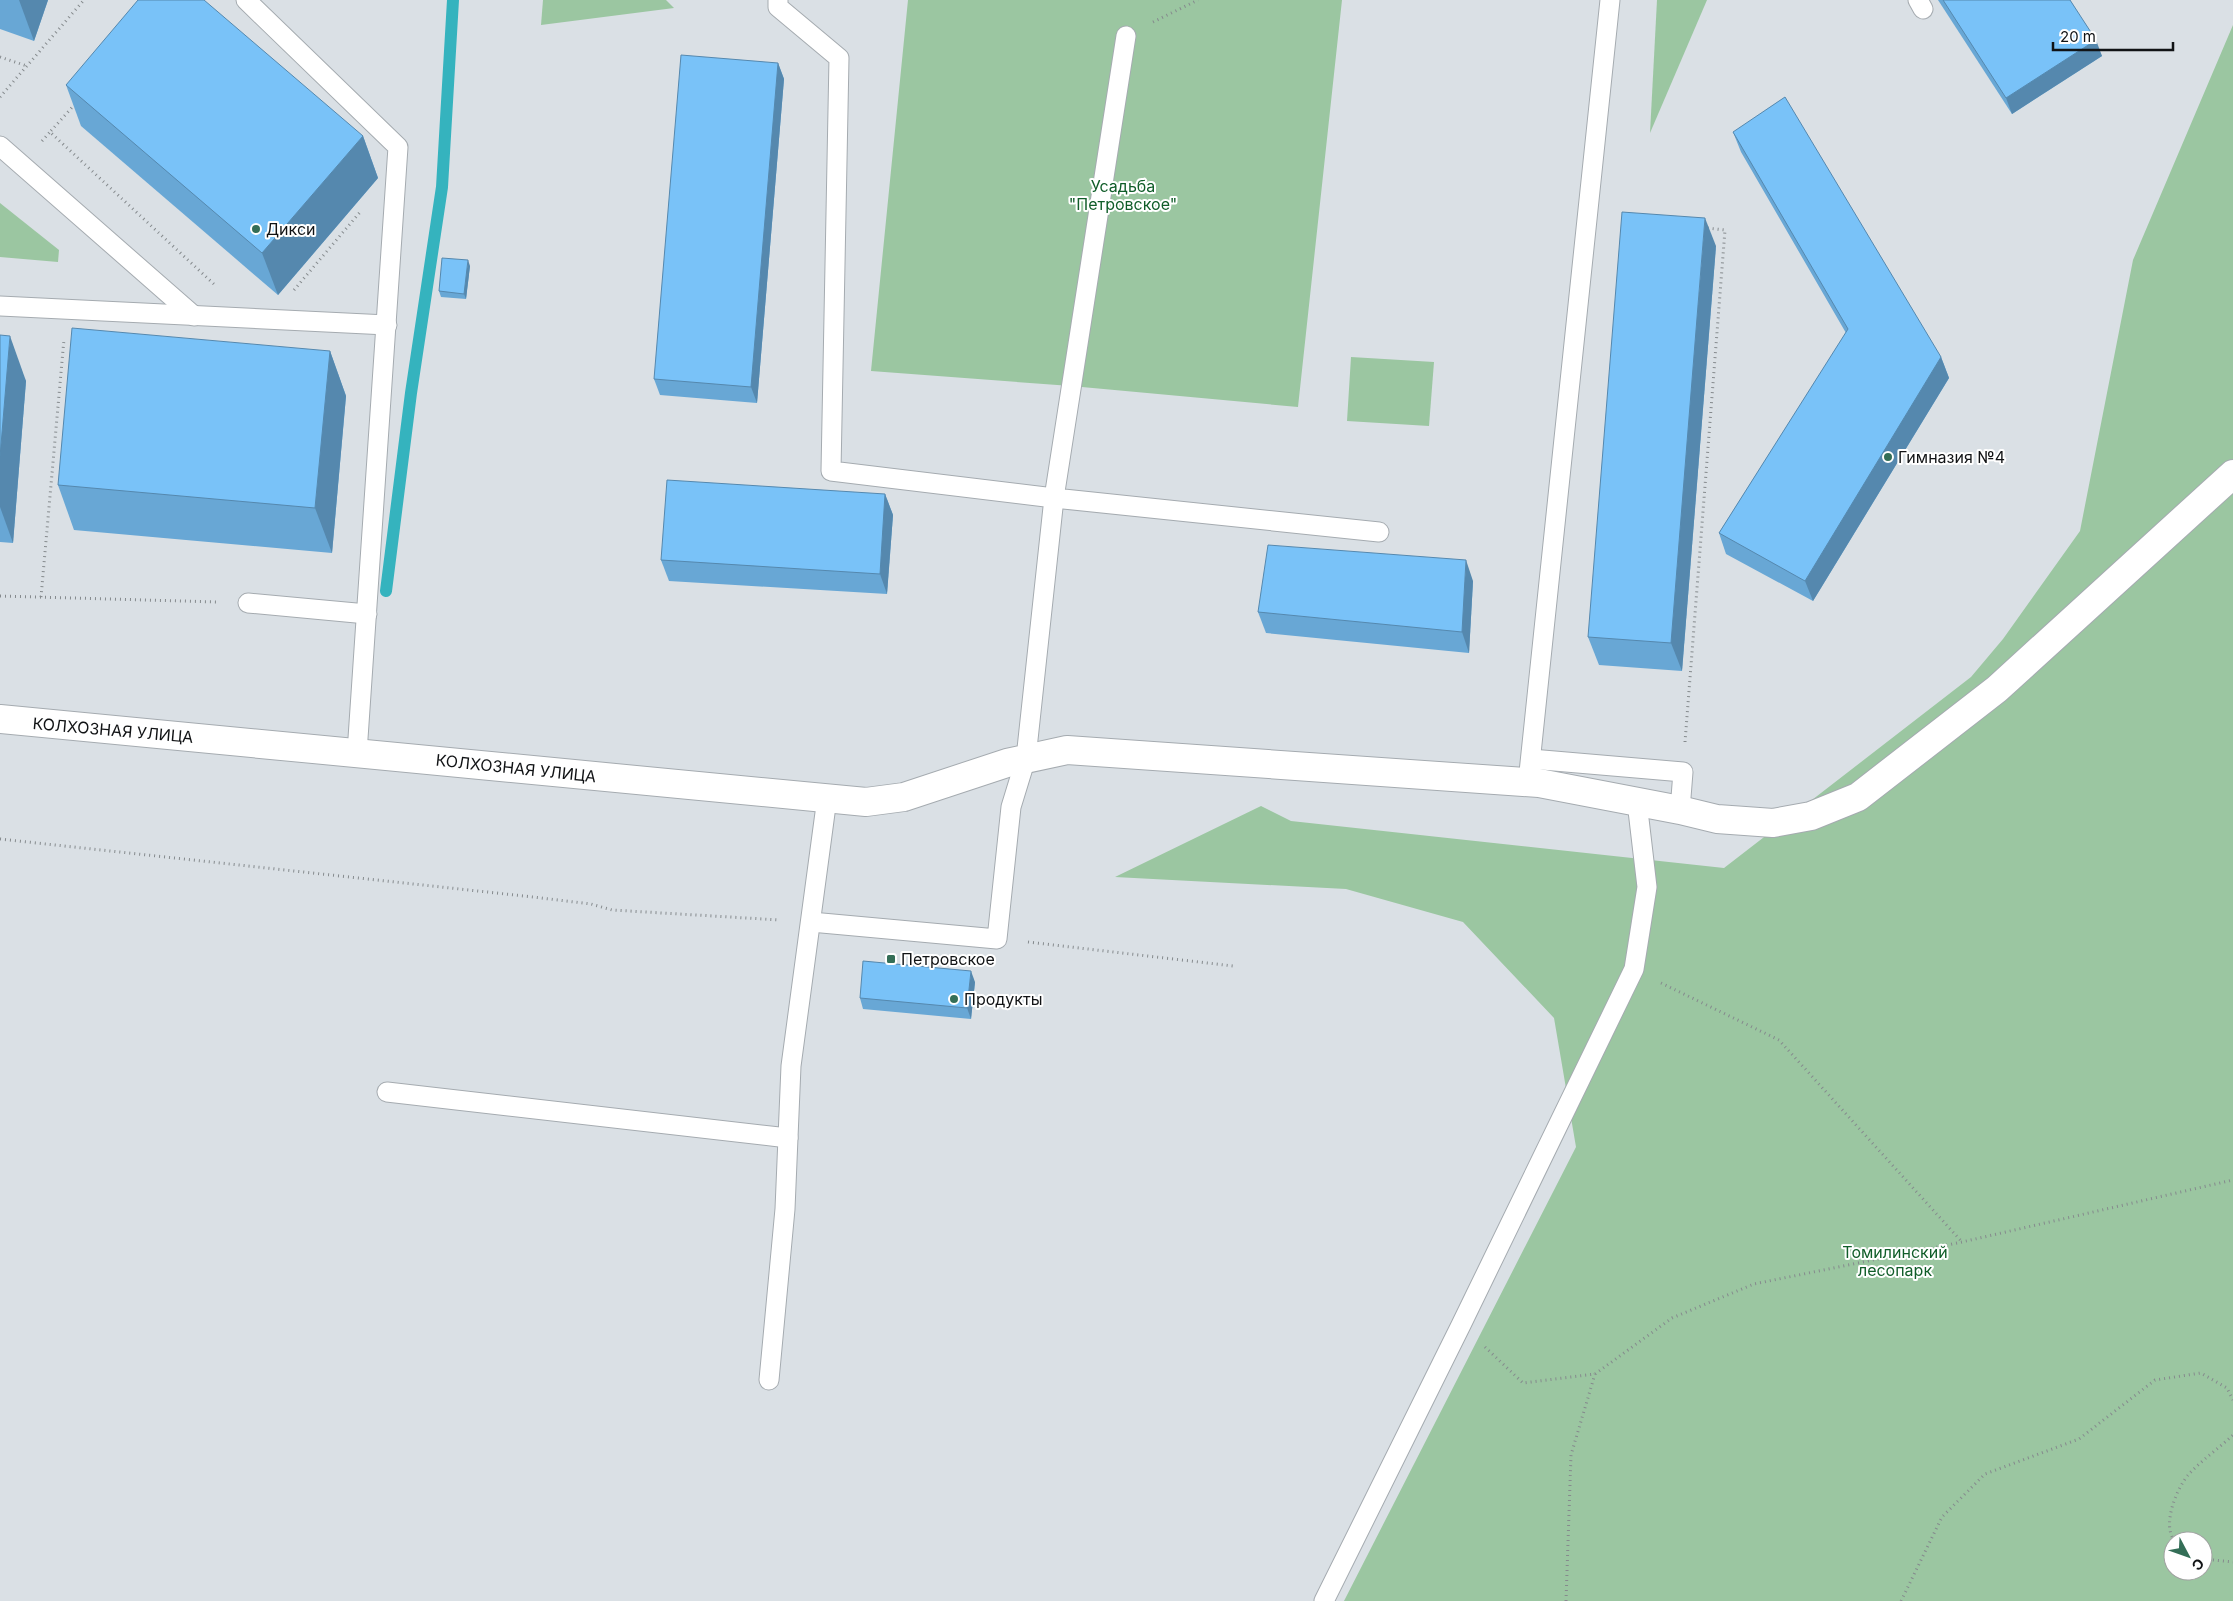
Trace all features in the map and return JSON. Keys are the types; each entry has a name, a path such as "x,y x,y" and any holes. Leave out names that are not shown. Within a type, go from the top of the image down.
{"street":[{"name":"КОЛХОЗНАЯ УЛИЦА","path":"0,719 866,802 904,797 1026,758 1067,750 1530,770 1637,802 1717,819 1773,823 1811,816 1858,797 1997,690 2233,474"}],"lane":[{"path":"246,0 398,147 357,753"},
{"path":"778,0 778,8 839,58 831,471 1054,498 1379,532"},
{"path":"1610,0 1530,770 1690,773 1680,810"},
{"path":"811,922 997,939 1011,807 1026,758 1054,498 1126,36"},
{"path":"0,146 194,316"},
{"path":"0,306 387,325"},
{"path":"248,603 367,614"},
{"path":"769,1380 785,1208 791,1066 827,798"},
{"path":"1324,1601 1462,1325 1634,969 1647,887 1637,802"},
{"path":"387,1092 788,1138"}],"path":[{"path":"0,97 84,0"},
{"path":"1126,36 1198,0"},
{"path":"0,57 26,66"},
{"path":"76,103 50,132 221,290"},
{"path":"288,296 363,209"},
{"path":"1690,773 1725,230 1705,228"},
{"path":"41,597 67,309"},
{"path":"0,596 248,603"},
{"path":"0,839 514,895 591,904 612,910 811,922"},
{"path":"997,939 1233,966"},
{"path":"1634,969 1779,1040 1962,1242"},
{"path":"1462,1325 1523,1383 1595,1374 1672,1318 1754,1284 1962,1242 2233,1180"},
{"path":"1901,1601 1942,1517 1984,1474 2079,1439 2155,1380 2201,1373 2227,1388 2233,1400"},
{"path":"1566,1601 1572,1455 1595,1374"},
{"path":"2171,1531 2169,1513 2188,1475 2233,1435"},
{"path":"2213,1560 2233,1562"}],"green space":[{"path":"543,0 666,0 674,8 541,25"},
{"name":"Усадьба \"Петровское\"","path":"908,0 1342,0 1298,407 1071,386 871,371"},
{"path":"1657,0 1707,0 1650,133"},
{"name":"Томилинский лесопарк","path":"2233,25 2233,1601 1344,1601 1576,1147 1554,1018 1463,922 1346,889 1115,877 1261,806 1291,821 1724,868 1971,677 2003,639 2080,531 2133,260"},
{"path":"0,203 59,250 58,262 0,257"},
{"path":"1351,357 1434,362 1429,426 1347,421"}],"building":[{"path":"138,0 204,0 363,136 262,253 66,85"},
{"path":"1943,0 2070,0 2096,40 2006,98"},
{"path":"681,55 778,63 751,387 654,379"},
{"path":"1785,97 1941,357 1805,581 1719,533 1848,329 1733,132"},
{"path":"1622,212 1705,218 1671,643 1588,637"},
{"path":"442,258 468,260 464,294 439,291"},
{"path":"72,328 330,351 315,508 58,485"},
{"path":"0,335 10,336 0,457"},
{"path":"667,480 885,494 880,574 661,560"},
{"path":"1268,545 1466,560 1462,632 1258,612"},
{"path":"863,961 971,971 967,1008 860,998"}],"waterway":[{"path":"386,591 411,393 442,187 453,0"}],"place":[{"name":"Дикси","path":"256,229"},
{"name":"Гимназия №4","path":"1888,457"},
{"name":"Петровское","path":"891,959"},
{"name":"Продукты","path":"954,999"}]}
